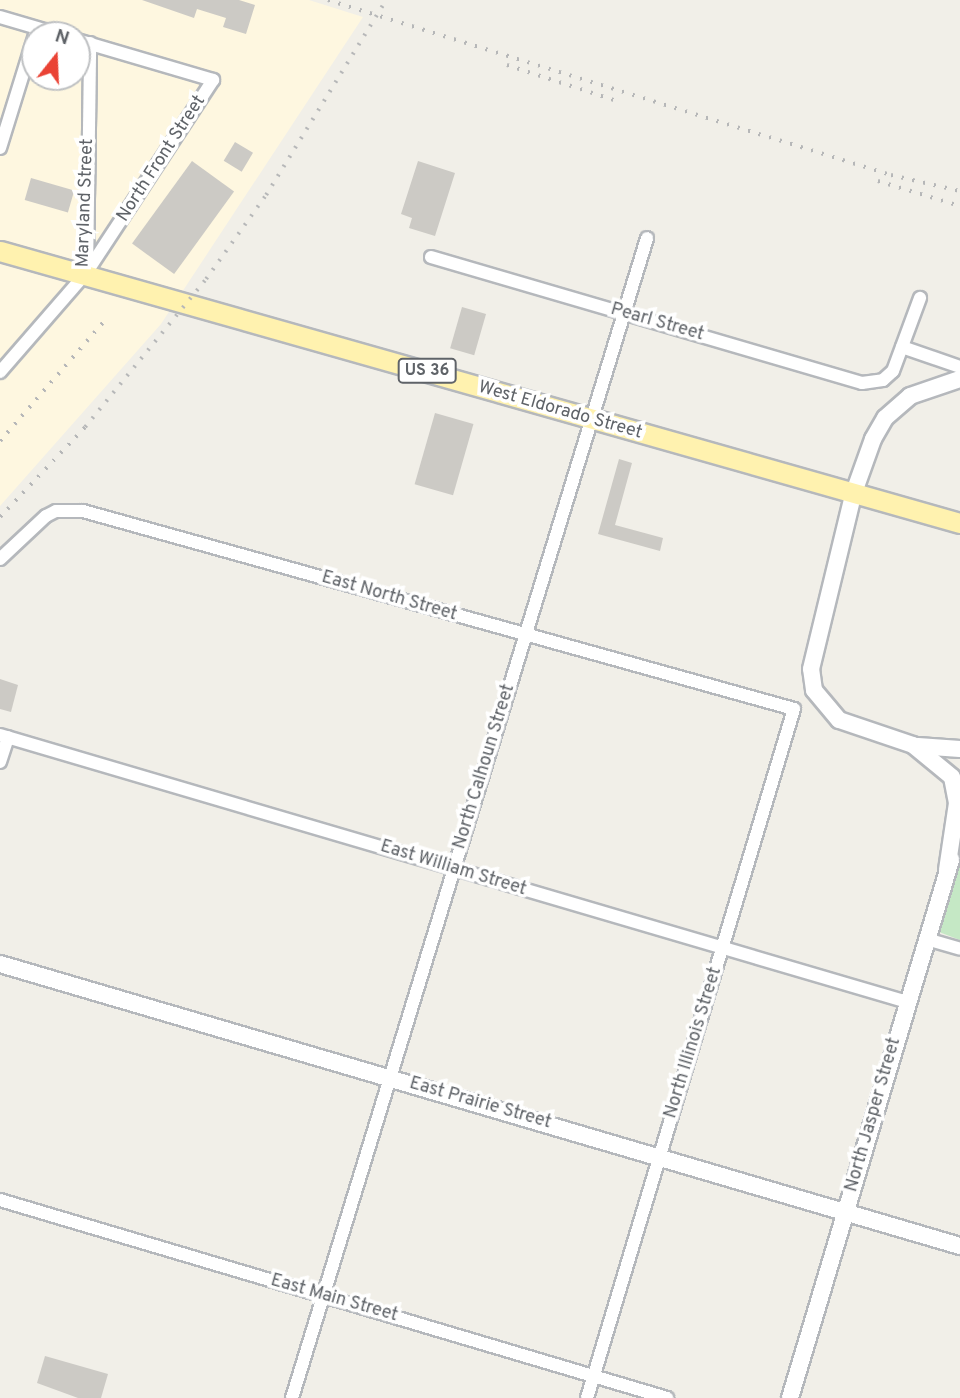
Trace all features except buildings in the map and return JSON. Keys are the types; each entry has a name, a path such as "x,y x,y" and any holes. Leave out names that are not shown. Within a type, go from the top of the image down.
{"main road":[{"name":"West Eldorado Street","path":"0,251 87,272 591,420 960,523"}],"street":[{"path":"0,17 21,26"},
{"name":"North Front Street","path":"87,272 213,80 91,44"},
{"path":"0,148 21,81"},
{"name":"Maryland Street","path":"0,372 87,272 84,91"},
{"name":"North Calhoun Street","path":"292,1398 647,238"},
{"name":"Pearl Street","path":"431,257 862,383 883,380 893,371 902,347"},
{"path":"920,298 902,347 960,367"},
{"path":"960,379 918,392 885,418 873,439 853,495 813,649 811,679 821,702 839,720 913,745 960,749"},
{"name":"East North Street","path":"0,559 56,510 83,512 794,709"},
{"name":"North Illinois Street","path":"587,1398 794,709"},
{"path":"0,762 4,736"},
{"name":"East William Street","path":"4,736 907,1002"},
{"path":"913,745 941,764 956,789 947,870"},
{"name":"North Jasper Street","path":"790,1398 960,832"},
{"path":"926,939 960,949"},
{"name":"East Prairie Street","path":"0,964 960,1246"},
{"name":"East Main Street","path":"0,1200 667,1398"}],"shaded area":[{"path":"0,0 309,0 363,17 161,324 0,506"}],"green space":[{"path":"960,862 960,940 939,932"}],"railway":[{"path":"328,0 891,175 960,191"},
{"path":"0,517 85,427 206,279 266,195 386,0"},
{"path":"507,65 617,101"},
{"path":"878,181 960,206"},
{"path":"0,441 105,320"}]}
